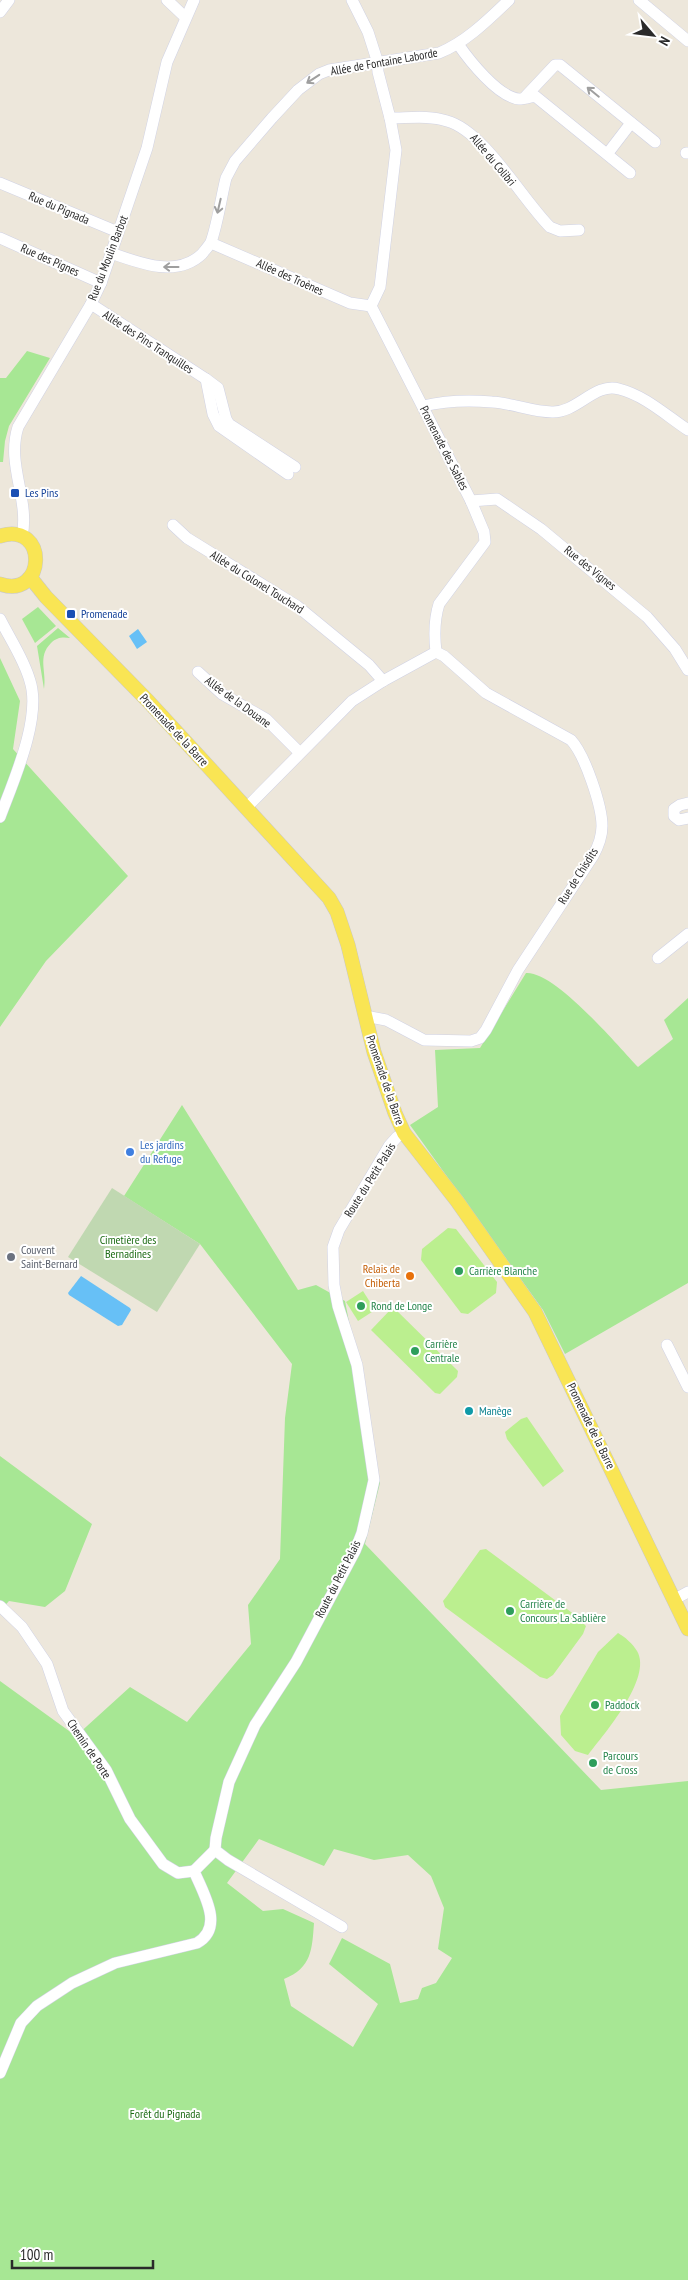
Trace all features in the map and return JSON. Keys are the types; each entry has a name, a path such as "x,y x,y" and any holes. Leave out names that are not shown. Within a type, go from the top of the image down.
{"main road":[{"path":"0,536 8,534 22,537 29,541 36,555 36,563 30,577 17,585 1,587"},
{"name":"Promenade de la Barre","path":"30,577 329,898 337,912 348,945 374,1052 395,1114 404,1133 457,1201 535,1312 688,1628"}],"street":[{"path":"0,12 8,0"},
{"path":"167,0 185,17"},
{"name":"Rue du Moulin Barbot","path":"22,537 26,520 15,465 15,438 28,410 91,304 101,283 147,148 168,62 185,17 194,0"},
{"path":"352,0 368,32 390,118 396,150 396,166 380,287 371,306"},
{"name":"Allée de Fontaine Laborde","path":"211,243 226,178 231,168 298,90 319,74 330,70 438,53 458,44 509,0"},
{"path":"639,0 688,41"},
{"path":"458,44 481,72 501,91 513,97 535,96 608,153 630,173"},
{"path":"524,98 555,65 560,65 655,142"},
{"name":"Allée du Colibri","path":"390,118 436,118 449,121 466,129 480,142 550,228 560,231 579,230"},
{"path":"608,153 631,123"},
{"name":"Rue du Pignada","path":"0,183 118,232"},
{"name":"Rue des Pignes","path":"0,238 101,283"},
{"path":"111,253 130,260 164,267 181,267 194,261 211,243"},
{"name":"Allée des Troènes","path":"211,243 350,303 371,306"},
{"name":"Allée des Pins Tranquilles","path":"91,304 206,379 213,414 219,426 291,470"},
{"name":"Promenade des Sables","path":"371,306 471,501 484,532 485,542 440,604 436,614 434,637 436,652"},
{"path":"423,406 439,403 492,402 553,412 573,408 607,388 617,388 647,402 688,430"},
{"name":"Rue des Vignes","path":"471,501 497,499 541,529 647,617 675,649 688,670"},
{"name":"Allée du Colonel Touchard","path":"173,525 187,538 297,606 369,665 383,681"},
{"path":"0,619 28,674 33,704 20,764 0,817"},
{"path":"246,808 299,752 352,701 383,681 436,652"},
{"name":"Rue de Chisdits","path":"365,1016 386,1020 424,1040 471,1042 480,1038 518,970 593,856 601,836 600,814 584,760 578,748 571,740 486,693 444,656 436,652"},
{"name":"Allée de la Douane","path":"198,672 222,694 266,719 299,752"},
{"path":"688,803 674,809 674,816 679,820 688,818"},
{"path":"658,958 688,934"},
{"name":"Route du Petit Palais","path":"215,1850 229,1782 254,1724 296,1662 355,1551 362,1533 374,1480 357,1366 338,1306 334,1285 333,1248 339,1230 389,1146 397,1136 404,1133"},
{"path":"667,1345 688,1387"},
{"path":"675,1599 688,1592"},
{"name":"Chemin de Porte","path":"0,1606 22,1627 47,1664 63,1711 106,1770 130,1819 163,1864 178,1873 194,1871"},
{"path":"0,2073 21,2023 37,2006 72,1983 115,1963 196,1943 204,1939 211,1926 210,1912 194,1871 215,1850 228,1860 342,1927"}],"green space":[{"path":"27,351 50,358 9,426 3,462 0,462 0,378 6,378"},
{"path":"38,607 56,626 35,643 22,619"},
{"path":"58,628 70,638 53,641 47,648 43,659 44,689 37,646"},
{"path":"0,658 20,701 13,749 128,876 46,961 0,1027"},
{"path":"526,973 538,976 553,984 569,996 638,1067 673,1039 664,1020 688,998 688,1283 565,1354 543,1310 410,1125 438,1107 435,1050 480,1048"},
{"name":"Forêt du Pignada","path":"182,1105 298,1290 316,1285 345,1301 380,1483 365,1544 601,1790 688,1781 688,2280 0,2280 0,1681 76,1736 130,1687 187,1722 251,1644 248,1605 280,1559 285,1418 292,1364 200,1244 124,1196","holes":["259,1839 324,1866 334,1849 374,1860 408,1855 431,1876 444,1908 438,1949 452,1958 436,1983 422,1988 418,1999 400,2003 390,1964 342,1938 329,1964 378,2004 353,2047 291,2006 284,1979 300,1969 309,1957 314,1923 283,1909 263,1911 227,1883"]},
{"name":"Cimetière des Bernadines","path":"112,1188 200,1244 157,1312 68,1257"},
{"name":"Carrière Blanche","path":"448,1228 456,1229 497,1282 496,1293 468,1314 461,1313 421,1260 422,1249"},
{"name":"Rond de Longe","path":"363,1291 375,1310 358,1321 346,1302"},
{"name":"Carrière Centrale","path":"393,1307 458,1371 457,1377 440,1394 435,1393 371,1330"},
{"path":"527,1417 564,1471 543,1487 507,1439 505,1432 521,1419"},
{"path":"0,1456 92,1524 65,1591 45,1607 9,1601 0,1611"},
{"name":"Carrière de Concours La Sablière","path":"486,1549 575,1615 586,1626 583,1634 553,1675 547,1679 540,1677 445,1607 443,1601 480,1550"},
{"name":"Paddock","path":"618,1633 629,1641 637,1651 640,1662 638,1676 633,1690 615,1720 588,1755 575,1751 561,1735 560,1716 598,1652"}],"water":[{"path":"138,629 147,642 137,649 129,636"},
{"path":"81,1276 130,1308 131,1310 122,1325 118,1326 69,1295 68,1293"}],"place":[{"name":"Les Pins","path":"15,493"},
{"name":"Promenade","path":"71,614"},
{"name":"Les jardins du Refuge","path":"130,1152"},
{"name":"Couvent Saint-Bernard","path":"11,1257"},
{"name":"Carrière Blanche","path":"459,1271"},
{"name":"Relais de Chiberta","path":"410,1276"},
{"name":"Rond de Longe","path":"361,1306"},
{"name":"Carrière Centrale","path":"415,1351"},
{"name":"Manège","path":"469,1411"},
{"name":"Carrière de Concours La Sablière","path":"510,1611"},
{"name":"Paddock","path":"595,1705"},
{"name":"Parcours de Cross","path":"593,1763"}]}
